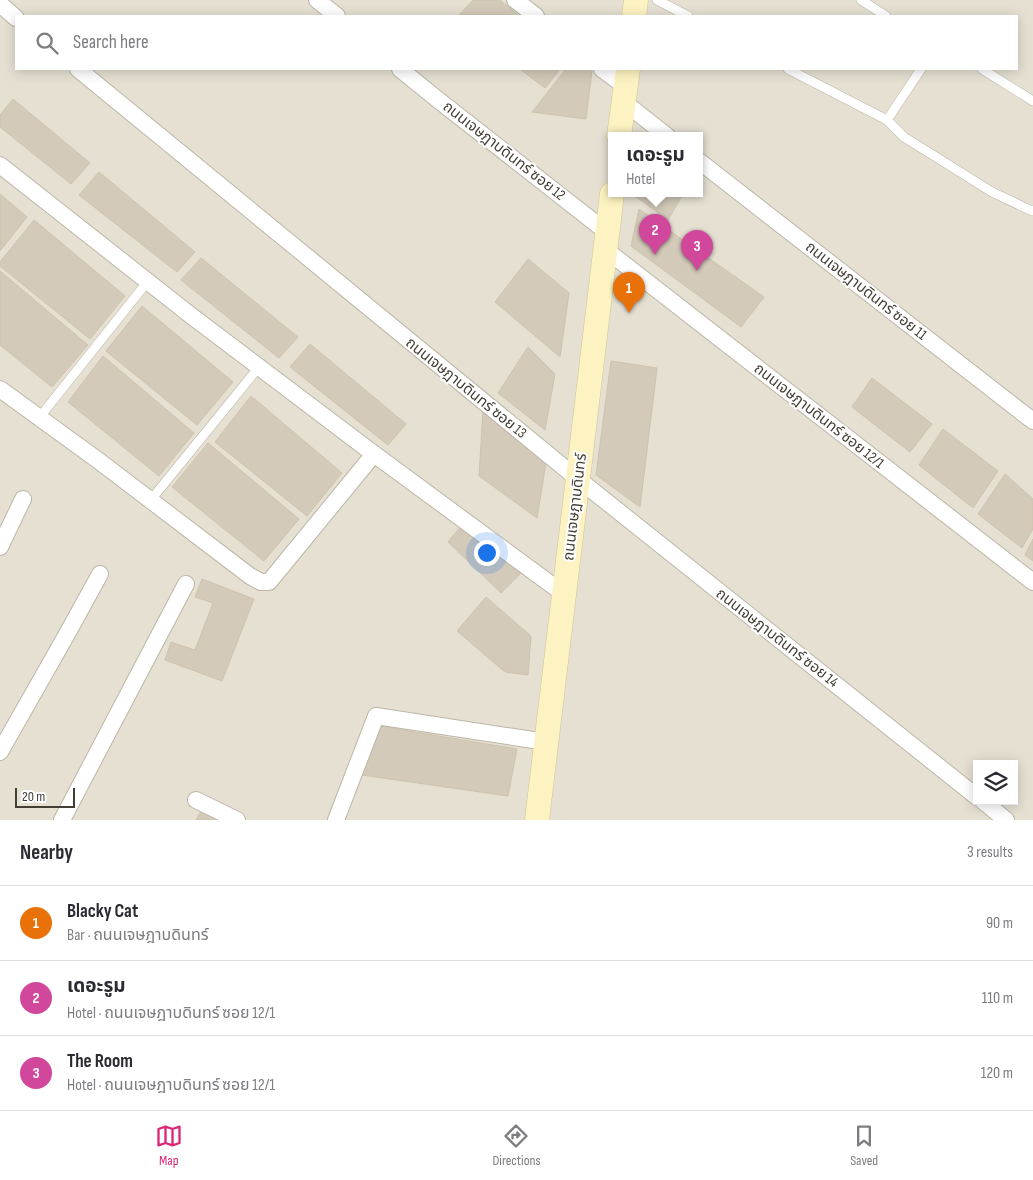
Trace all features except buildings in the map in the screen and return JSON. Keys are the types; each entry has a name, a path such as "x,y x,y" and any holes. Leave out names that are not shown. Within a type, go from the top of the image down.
{"street":[{"path":"317,0 336,15"},
{"path":"515,0 535,15"},
{"path":"634,15 636,0"},
{"path":"0,4 15,17"},
{"name":"ถนนเจษฎาบดินทร์ ซอย 13","path":"79,70 578,480"},
{"name":"ถนนเจษฎาบดินทร์ ซอย 12","path":"401,70 607,242"},
{"path":"603,70 626,86 664,132"},
{"path":"620,132 626,86"},
{"name":"ถนนเจษฎาบดินทร์ ซอย 11","path":"703,164 1033,419"},
{"path":"0,165 259,367 564,594"},
{"name":"ถนนเจษฎาบดินทร์","path":"537,820 612,197"},
{"name":"ถนนเจษฎาบดินทร์ ซอย 12/1","path":"607,242 1033,582"},
{"path":"0,389 250,576 262,582 269,582 374,454"},
{"name":"ถนนเจษฎาบดินทร์ ซอย 14","path":"578,480 973,794"},
{"path":"0,547 23,499"},
{"path":"0,752 100,574"},
{"path":"62,820 186,584"},
{"path":"336,820 376,716 546,742"},
{"path":"196,800 237,820"},
{"path":"988,805 1006,820"}],"lane":[{"path":"657,0 686,15"},
{"path":"861,0 884,15"},
{"path":"790,70 886,120 904,136 992,192 1033,210"},
{"path":"886,120 920,70"},
{"path":"984,70 1033,101"},
{"path":"39,418 148,282"},
{"path":"150,500 259,367"}],"shaded area":[{"path":"0,0 1033,0 1033,820 0,820"}],"place":[{"name":"เดอะรูม","path":"655,255"},
{"name":"The Room","path":"697,271"},
{"name":"Blacky Cat","path":"629,313"}]}
